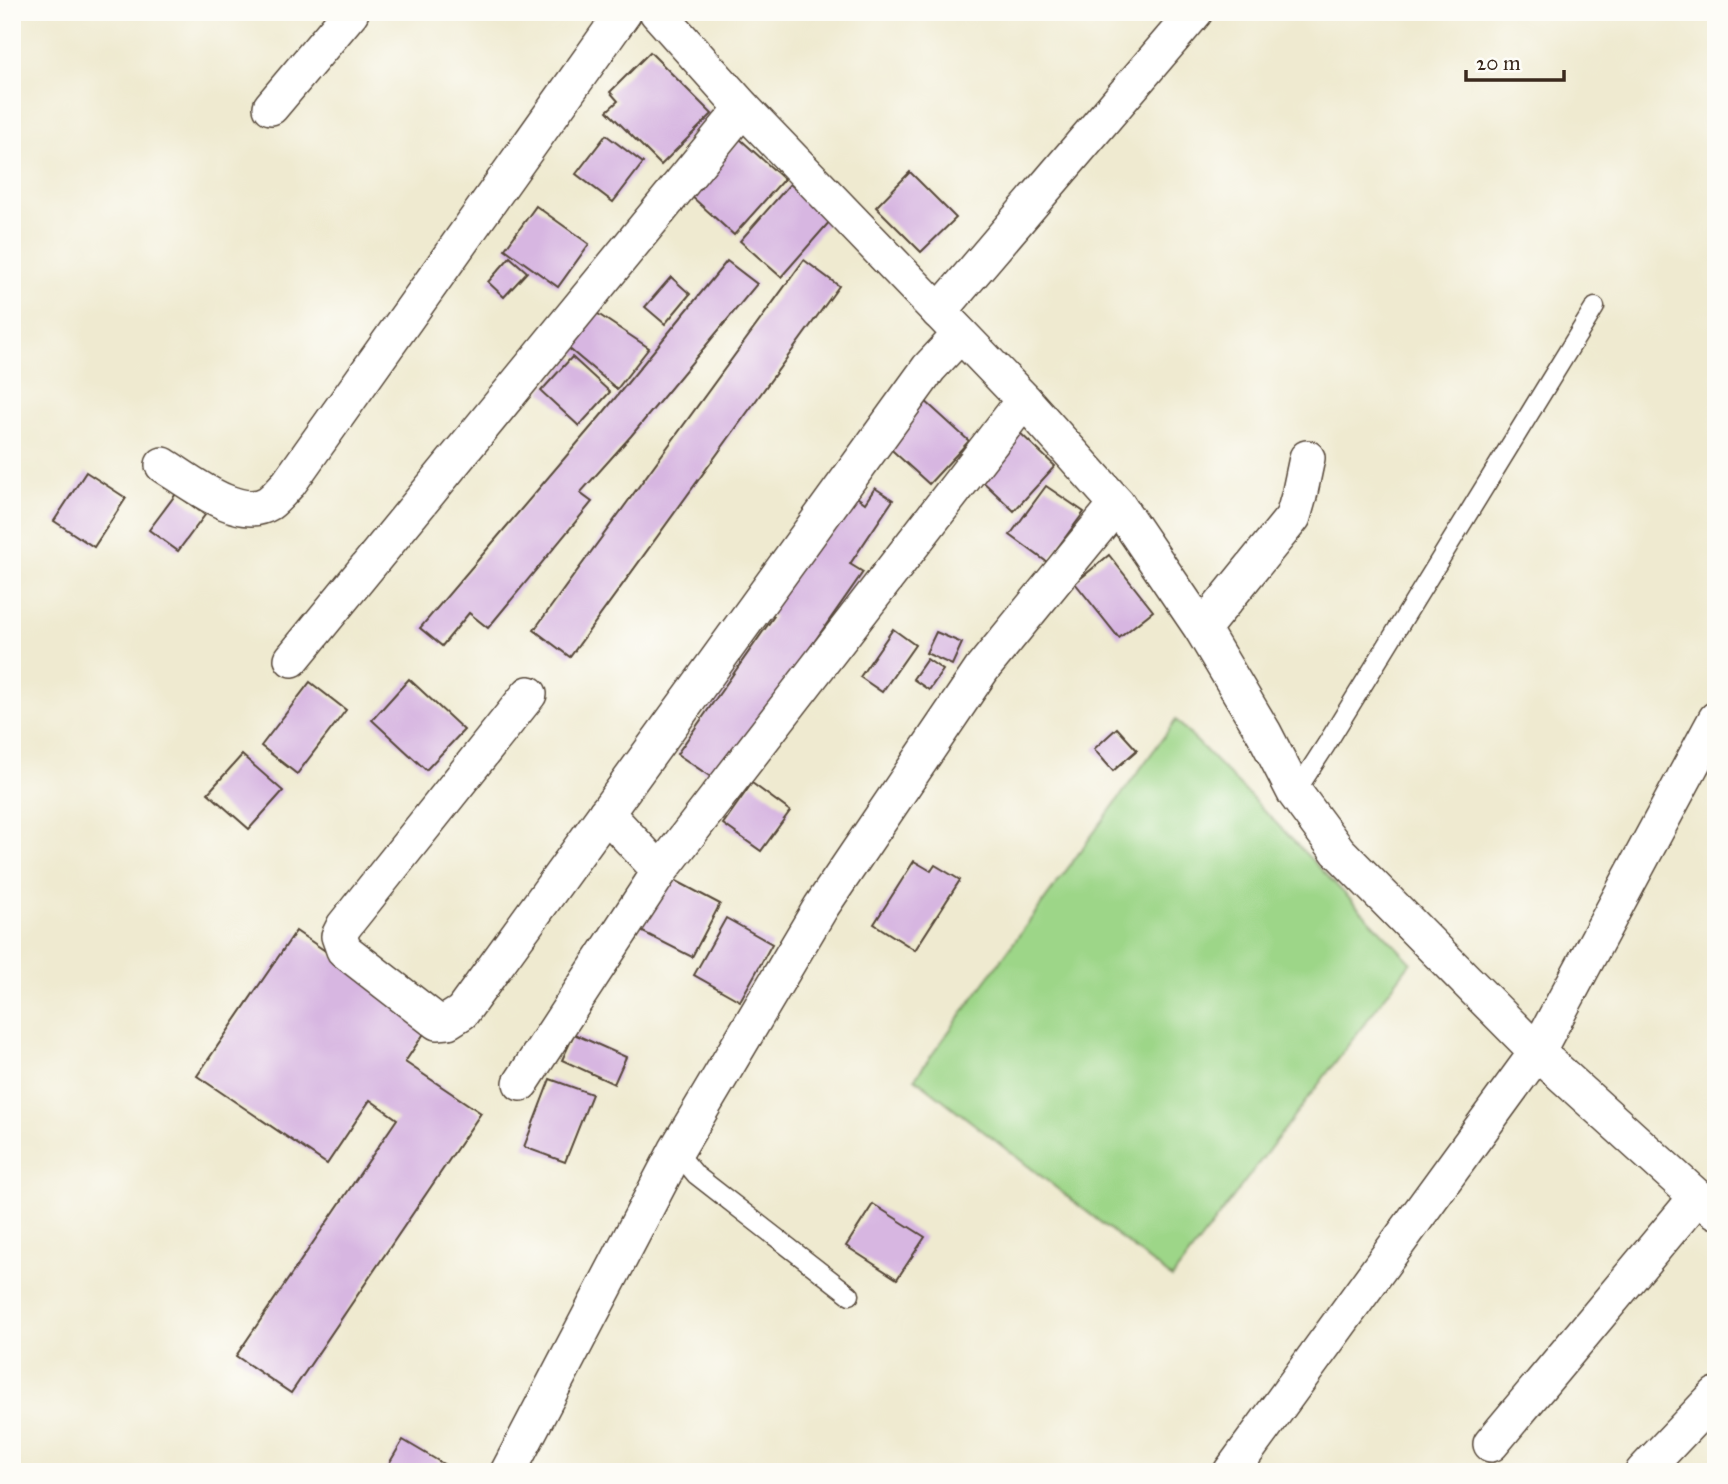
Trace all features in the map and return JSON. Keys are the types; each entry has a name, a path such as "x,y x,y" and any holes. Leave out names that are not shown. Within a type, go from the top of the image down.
{"street":[{"path":"271,107 351,12"},
{"path":"163,465 229,505 252,509 269,503 289,483 624,12"},
{"path":"657,12 743,108 1024,400 1117,504 1202,629 1264,733 1295,793 1338,851 1537,1052 1707,1204 1491,1444"},
{"path":"529,694 344,926 339,936 344,950 437,1022 448,1020 462,1012 929,368 950,324 1195,12"},
{"path":"292,659 743,108"},
{"path":"521,1083 660,872 1024,400"},
{"path":"1202,629 1293,517 1307,458"},
{"path":"508,1472 676,1151 821,907 982,668 1117,504"},
{"path":"1231,1472 1537,1052 1716,719"},
{"path":"606,813 660,872"},
{"path":"1643,1472 1716,1395"}],"lane":[{"path":"1295,793 1595,307"},
{"path":"676,1151 696,1175 850,1295"}],"green space":[{"path":"1176,720 1411,962 1172,1278 915,1078"}],"building":[{"path":"650,52 712,114 661,165 607,111 618,101 610,92"},
{"path":"606,135 643,163 613,202 576,174"},
{"path":"740,139 784,179 734,235 690,195"},
{"path":"910,172 956,218 921,252 876,207"},
{"path":"790,184 831,220 781,277 740,241"},
{"path":"536,206 589,244 558,287 505,249"},
{"path":"510,257 527,272 504,297 488,282"},
{"path":"804,260 839,286 570,657 534,630"},
{"path":"727,261 757,284 580,493 592,502 488,628 469,613 442,646 420,628 603,413"},
{"path":"671,277 690,294 665,324 645,307"},
{"path":"592,310 649,348 617,389 566,346"},
{"path":"572,357 610,392 579,426 541,391"},
{"path":"923,399 969,441 929,484 883,442"},
{"path":"1018,431 1055,466 1014,511 976,475"},
{"path":"86,472 126,498 94,547 54,521"},
{"path":"1046,486 1084,512 1047,562 1010,535"},
{"path":"875,488 893,500 850,564 863,572 717,781 677,754 774,616 762,609 846,489 865,503"},
{"path":"176,494 205,515 178,551 149,530"},
{"path":"1109,555 1153,611 1119,638 1075,583"},
{"path":"893,629 915,645 882,692 860,677"},
{"path":"936,632 962,643 952,665 926,653"},
{"path":"927,659 943,670 929,690 913,679"},
{"path":"409,679 464,730 426,770 372,720"},
{"path":"310,682 346,710 297,774 261,746"},
{"path":"1117,728 1137,750 1113,771 1094,749"},
{"path":"242,755 283,791 249,829 208,793"},
{"path":"752,783 790,811 761,851 723,824"},
{"path":"914,861 931,871 935,865 960,880 915,950 874,924"},
{"path":"667,876 720,904 692,957 639,930"},
{"path":"726,918 772,944 740,1001 694,975"},
{"path":"296,931 431,1023 405,1062 481,1113 291,1393 236,1356 397,1119 370,1100 327,1164 197,1076"},
{"path":"574,1034 626,1057 614,1084 562,1060"},
{"path":"550,1079 592,1094 565,1162 524,1147"},
{"path":"873,1204 925,1237 897,1279 846,1246"},
{"path":"403,1440 452,1469 450,1472 384,1472"}]}
